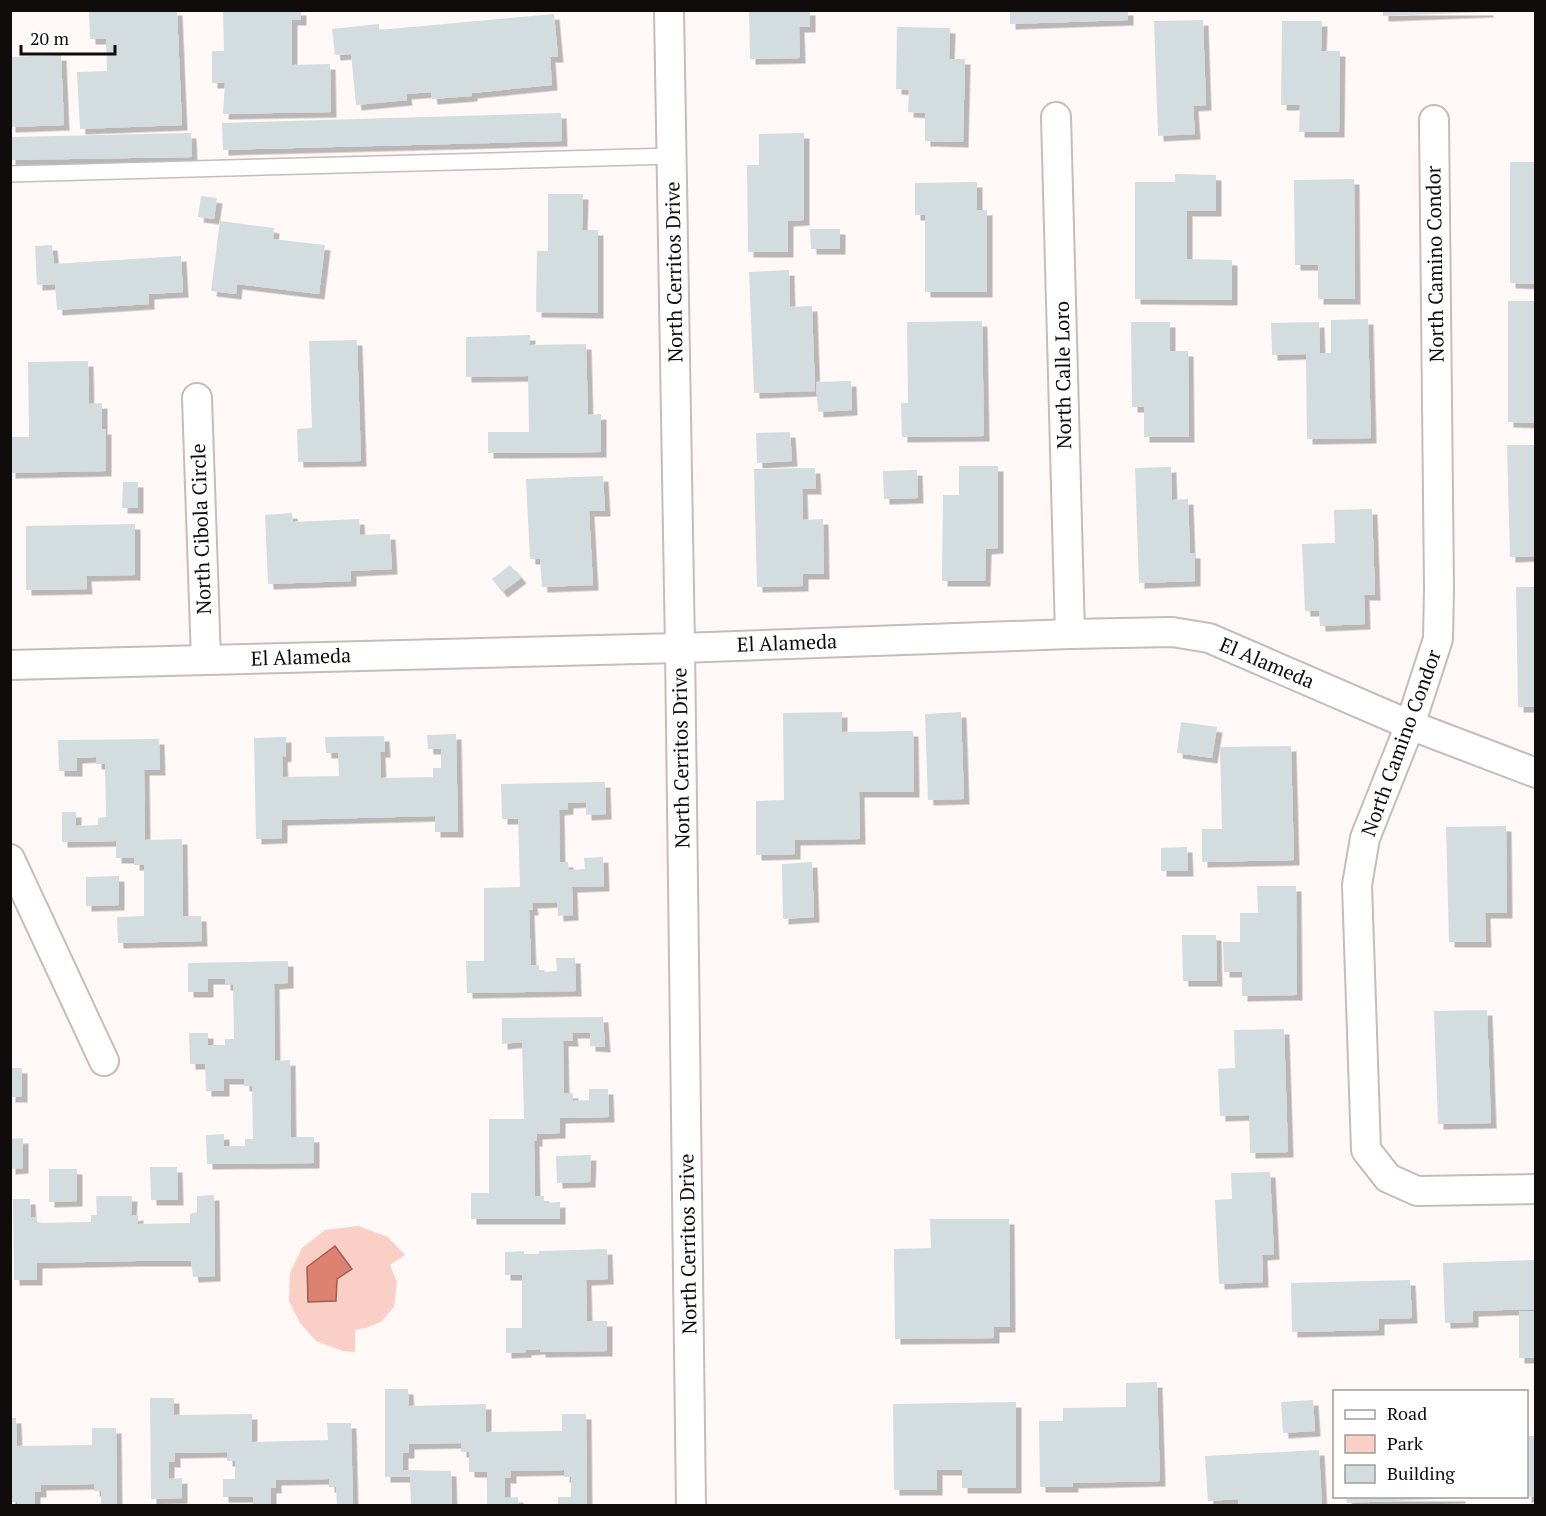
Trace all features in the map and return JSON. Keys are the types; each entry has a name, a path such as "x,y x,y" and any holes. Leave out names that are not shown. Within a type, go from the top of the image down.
{"street":[{"name":"North Cerritos Drive","path":"669,10 691,1506"},
{"name":"North Calle Loro","path":"1056,117 1070,634"},
{"name":"North Camino Condor","path":"1434,120 1438,639 1410,725 1365,838 1357,885 1366,1150 1388,1178 1417,1191 1536,1189"},
{"name":"North Cibola Circle","path":"197,398 206,660"},
{"name":"El Alameda","path":"10,665 680,648 1172,632 1209,638 1410,725 1536,774"},
{"path":"10,859 104,1061"}],"lane":[{"path":"10,174 672,156"}],"green space":[{"path":"358,1226 388,1237 405,1255 390,1265 397,1282 394,1307 381,1322 355,1330 355,1352 343,1351 316,1341 300,1323 289,1301 290,1273 302,1248 325,1230"}],"shaded area":[{"path":"335,1246 352,1269 337,1279 336,1301 308,1302 307,1267"}],"building":[{"path":"89,10 177,10 182,125 80,129 77,72 107,71 106,39 90,39"},
{"path":"223,10 301,10 301,20 292,20 292,65 330,64 331,112 223,114 225,83 212,83 212,51 224,51"},
{"path":"749,10 810,10 810,27 799,27 800,58 750,59"},
{"path":"1010,10 1128,10 1128,20 1010,24"},
{"path":"1383,10 1488,10 1488,12 1383,16"},
{"path":"554,14 558,57 550,57 552,85 432,99 431,92 406,94 407,100 356,105 351,54 335,55 332,29 379,24 379,30"},
{"path":"1203,20 1206,105 1193,106 1195,134 1158,136 1154,21"},
{"path":"1282,21 1322,21 1321,51 1340,51 1339,132 1299,132 1300,105 1281,105"},
{"path":"897,27 950,28 949,59 965,59 963,142 925,141 925,113 908,112 909,90 896,89"},
{"path":"61,55 64,125 10,127 10,57"},
{"path":"561,113 562,141 223,150 222,123"},
{"path":"191,133 192,157 10,160 10,137"},
{"path":"804,133 804,220 788,221 788,252 748,252 747,165 759,165 759,134"},
{"path":"1510,162 1536,162 1536,284 1510,283"},
{"path":"1175,174 1216,175 1216,211 1187,211 1187,259 1232,260 1232,300 1135,299 1135,182 1175,182"},
{"path":"1354,179 1355,299 1318,299 1318,265 1295,265 1294,180"},
{"path":"977,182 977,210 987,210 987,292 925,292 925,215 915,215 915,183"},
{"path":"548,194 583,194 582,230 598,230 598,313 536,312 537,251 548,251"},
{"path":"201,196 217,198 214,219 198,217"},
{"path":"220,221 274,228 273,239 325,245 319,294 237,284 236,294 211,291"},
{"path":"810,229 840,229 840,249 811,249"},
{"path":"52,245 54,264 181,256 183,292 149,294 149,304 57,310 55,284 37,285 35,246"},
{"path":"789,270 790,307 812,306 815,391 754,393 749,272"},
{"path":"1508,301 1536,301 1536,423 1508,422"},
{"path":"1368,319 1371,438 1307,439 1306,354 1272,355 1271,323 1319,322 1320,353 1331,353 1331,320"},
{"path":"982,321 984,436 902,437 901,403 908,403 907,322"},
{"path":"1131,322 1170,322 1170,351 1188,351 1189,437 1144,437 1144,407 1132,407"},
{"path":"530,335 530,345 586,344 588,415 601,414 601,452 488,453 488,432 529,432 528,376 466,377 466,337"},
{"path":"357,340 361,461 298,462 297,429 312,428 309,341"},
{"path":"88,361 89,404 102,403 102,429 106,429 106,471 10,473 10,437 29,437 28,362"},
{"path":"851,381 852,410 818,412 816,382"},
{"path":"790,432 792,461 757,463 756,433"},
{"path":"1507,445 1536,445 1536,556 1510,557"},
{"path":"959,466 998,466 998,548 986,549 985,581 942,581 943,495 959,495"},
{"path":"1171,467 1172,500 1188,499 1190,553 1195,553 1195,581 1139,583 1135,468"},
{"path":"815,468 816,489 802,489 803,520 823,519 824,574 803,574 803,586 757,587 754,469"},
{"path":"917,470 918,498 884,499 883,471"},
{"path":"603,476 605,511 589,511 593,585 542,587 540,559 530,559 526,479"},
{"path":"123,482 138,482 138,508 122,508"},
{"path":"1372,509 1375,595 1364,595 1365,624 1320,626 1319,611 1305,611 1302,544 1335,543 1334,510"},
{"path":"292,513 293,522 359,519 360,535 390,534 392,569 351,571 351,581 268,584 265,515"},
{"path":"135,524 135,575 86,576 87,589 26,590 26,526"},
{"path":"510,565 521,578 502,592 492,579"},
{"path":"1516,587 1536,587 1536,707 1518,707"},
{"path":"842,712 842,732 913,731 914,792 859,792 860,839 795,840 795,854 756,855 756,801 784,800 783,713"},
{"path":"961,712 964,799 928,800 925,714"},
{"path":"1181,722 1217,727 1212,758 1177,753"},
{"path":"456,734 458,832 435,832 435,816 282,820 282,838 256,839 254,738 286,737 286,756 282,757 283,777 339,776 338,753 326,753 325,737 384,736 385,752 380,752 381,778 433,777 433,768 441,768 441,749 428,749 427,735"},
{"path":"159,739 160,770 144,770 145,840 182,839 183,916 201,916 202,941 118,943 117,917 144,916 144,865 134,865 134,858 116,858 116,841 62,842 62,812 76,812 76,826 98,825 98,818 106,817 105,764 96,764 96,757 77,758 77,771 59,771 58,740"},
{"path":"1291,746 1294,860 1202,862 1202,829 1222,829 1220,747"},
{"path":"605,782 606,814 586,815 586,802 568,803 568,809 559,810 560,862 568,862 569,870 585,869 584,858 603,857 604,886 572,887 573,915 558,916 557,902 532,903 533,910 529,910 531,965 539,965 539,972 557,971 556,958 575,958 576,991 467,993 466,961 484,961 484,888 520,887 518,819 502,819 501,784"},
{"path":"1506,826 1507,913 1485,913 1486,942 1449,942 1446,827"},
{"path":"1187,847 1188,871 1161,871 1161,848"},
{"path":"812,862 814,917 783,919 782,864"},
{"path":"119,876 119,905 86,906 86,877"},
{"path":"1257,886 1296,886 1297,995 1242,996 1242,972 1224,972 1223,942 1240,942 1240,913 1258,913"},
{"path":"1182,935 1216,935 1217,981 1183,981"},
{"path":"288,961 288,983 274,984 275,1061 290,1060 291,1137 314,1137 314,1163 207,1164 206,1135 224,1134 224,1146 245,1146 245,1139 253,1139 252,1086 244,1086 244,1079 224,1079 224,1091 206,1091 205,1064 190,1064 189,1033 208,1033 208,1045 225,1045 225,1039 234,1039 233,985 225,985 225,979 208,979 208,992 188,992 188,963"},
{"path":"1487,1010 1491,1123 1438,1124 1434,1011"},
{"path":"603,1017 605,1047 590,1046 590,1033 572,1033 573,1041 563,1041 564,1093 573,1093 573,1101 589,1100 589,1089 608,1089 609,1117 560,1118 560,1133 537,1134 537,1141 534,1141 535,1196 544,1196 544,1203 560,1202 560,1219 471,1219 471,1193 489,1193 489,1119 524,1119 522,1042 502,1044 502,1018"},
{"path":"1284,1029 1288,1152 1250,1153 1249,1115 1220,1116 1218,1069 1235,1068 1234,1030"},
{"path":"10,1068 22,1068 22,1097 10,1097"},
{"path":"23,1138 23,1168 10,1169 10,1139"},
{"path":"591,1155 590,1182 557,1183 556,1156"},
{"path":"150,1167 177,1167 178,1200 151,1200"},
{"path":"49,1169 77,1169 77,1201 49,1202"},
{"path":"1270,1172 1274,1254 1262,1255 1263,1282 1219,1284 1215,1200 1232,1199 1231,1173"},
{"path":"214,1195 215,1276 193,1277 191,1261 137,1261 37,1263 37,1280 14,1280 13,1199 30,1199 31,1217 36,1217 36,1223 91,1222 91,1215 97,1215 96,1196 132,1196 131,1216 138,1215 138,1224 190,1223 190,1214 197,1212 197,1196"},
{"path":"930,1219 1009,1219 1010,1327 994,1327 994,1338 895,1339 894,1249 931,1248"},
{"path":"607,1249 608,1279 586,1280 587,1321 607,1321 607,1351 540,1352 540,1349 506,1353 506,1328 522,1328 522,1275 505,1275 505,1252 524,1251 524,1254 539,1254 539,1251"},
{"path":"1536,1260 1536,1309 1473,1311 1473,1322 1445,1323 1443,1263"},
{"path":"1410,1280 1412,1318 1379,1319 1379,1330 1292,1332 1291,1283"},
{"path":"1519,1311 1536,1311 1536,1358 1519,1358"},
{"path":"1157,1382 1160,1481 1073,1483 1073,1487 1040,1487 1039,1421 1063,1421 1063,1408 1126,1407 1126,1383"},
{"path":"385,1389 408,1389 409,1406 486,1404 486,1432 562,1431 562,1414 586,1414 587,1506 558,1506 558,1497 571,1497 571,1477 564,1477 564,1470 511,1471 511,1478 505,1478 505,1498 518,1497 519,1506 487,1506 487,1472 469,1472 469,1452 461,1452 461,1443 409,1444 409,1453 403,1453 403,1470 451,1471 452,1504 411,1505 410,1477 385,1477"},
{"path":"150,1398 174,1398 174,1415 252,1414 252,1442 328,1440 327,1423 351,1423 353,1506 337,1506 336,1487 329,1487 329,1479 276,1480 276,1488 271,1488 271,1506 253,1506 253,1497 223,1497 223,1479 235,1479 235,1461 227,1461 227,1452 175,1453 175,1462 169,1462 169,1479 182,1478 182,1498 151,1499"},
{"path":"1313,1400 1315,1431 1283,1433 1281,1402"},
{"path":"1016,1402 1016,1488 962,1488 962,1470 937,1470 937,1490 894,1490 893,1404"},
{"path":"10,1418 16,1418 17,1446 92,1445 92,1428 116,1428 117,1506 101,1506 101,1491 94,1491 94,1484 41,1485 41,1492 35,1492 35,1506 17,1506 17,1502 10,1502"},
{"path":"1528,1436 1536,1436 1536,1496 1528,1497"},
{"path":"1319,1450 1322,1506 1238,1506 1238,1499 1208,1501 1205,1456"},
{"path":"1346,1498 1460,1498 1347,1503"}]}
